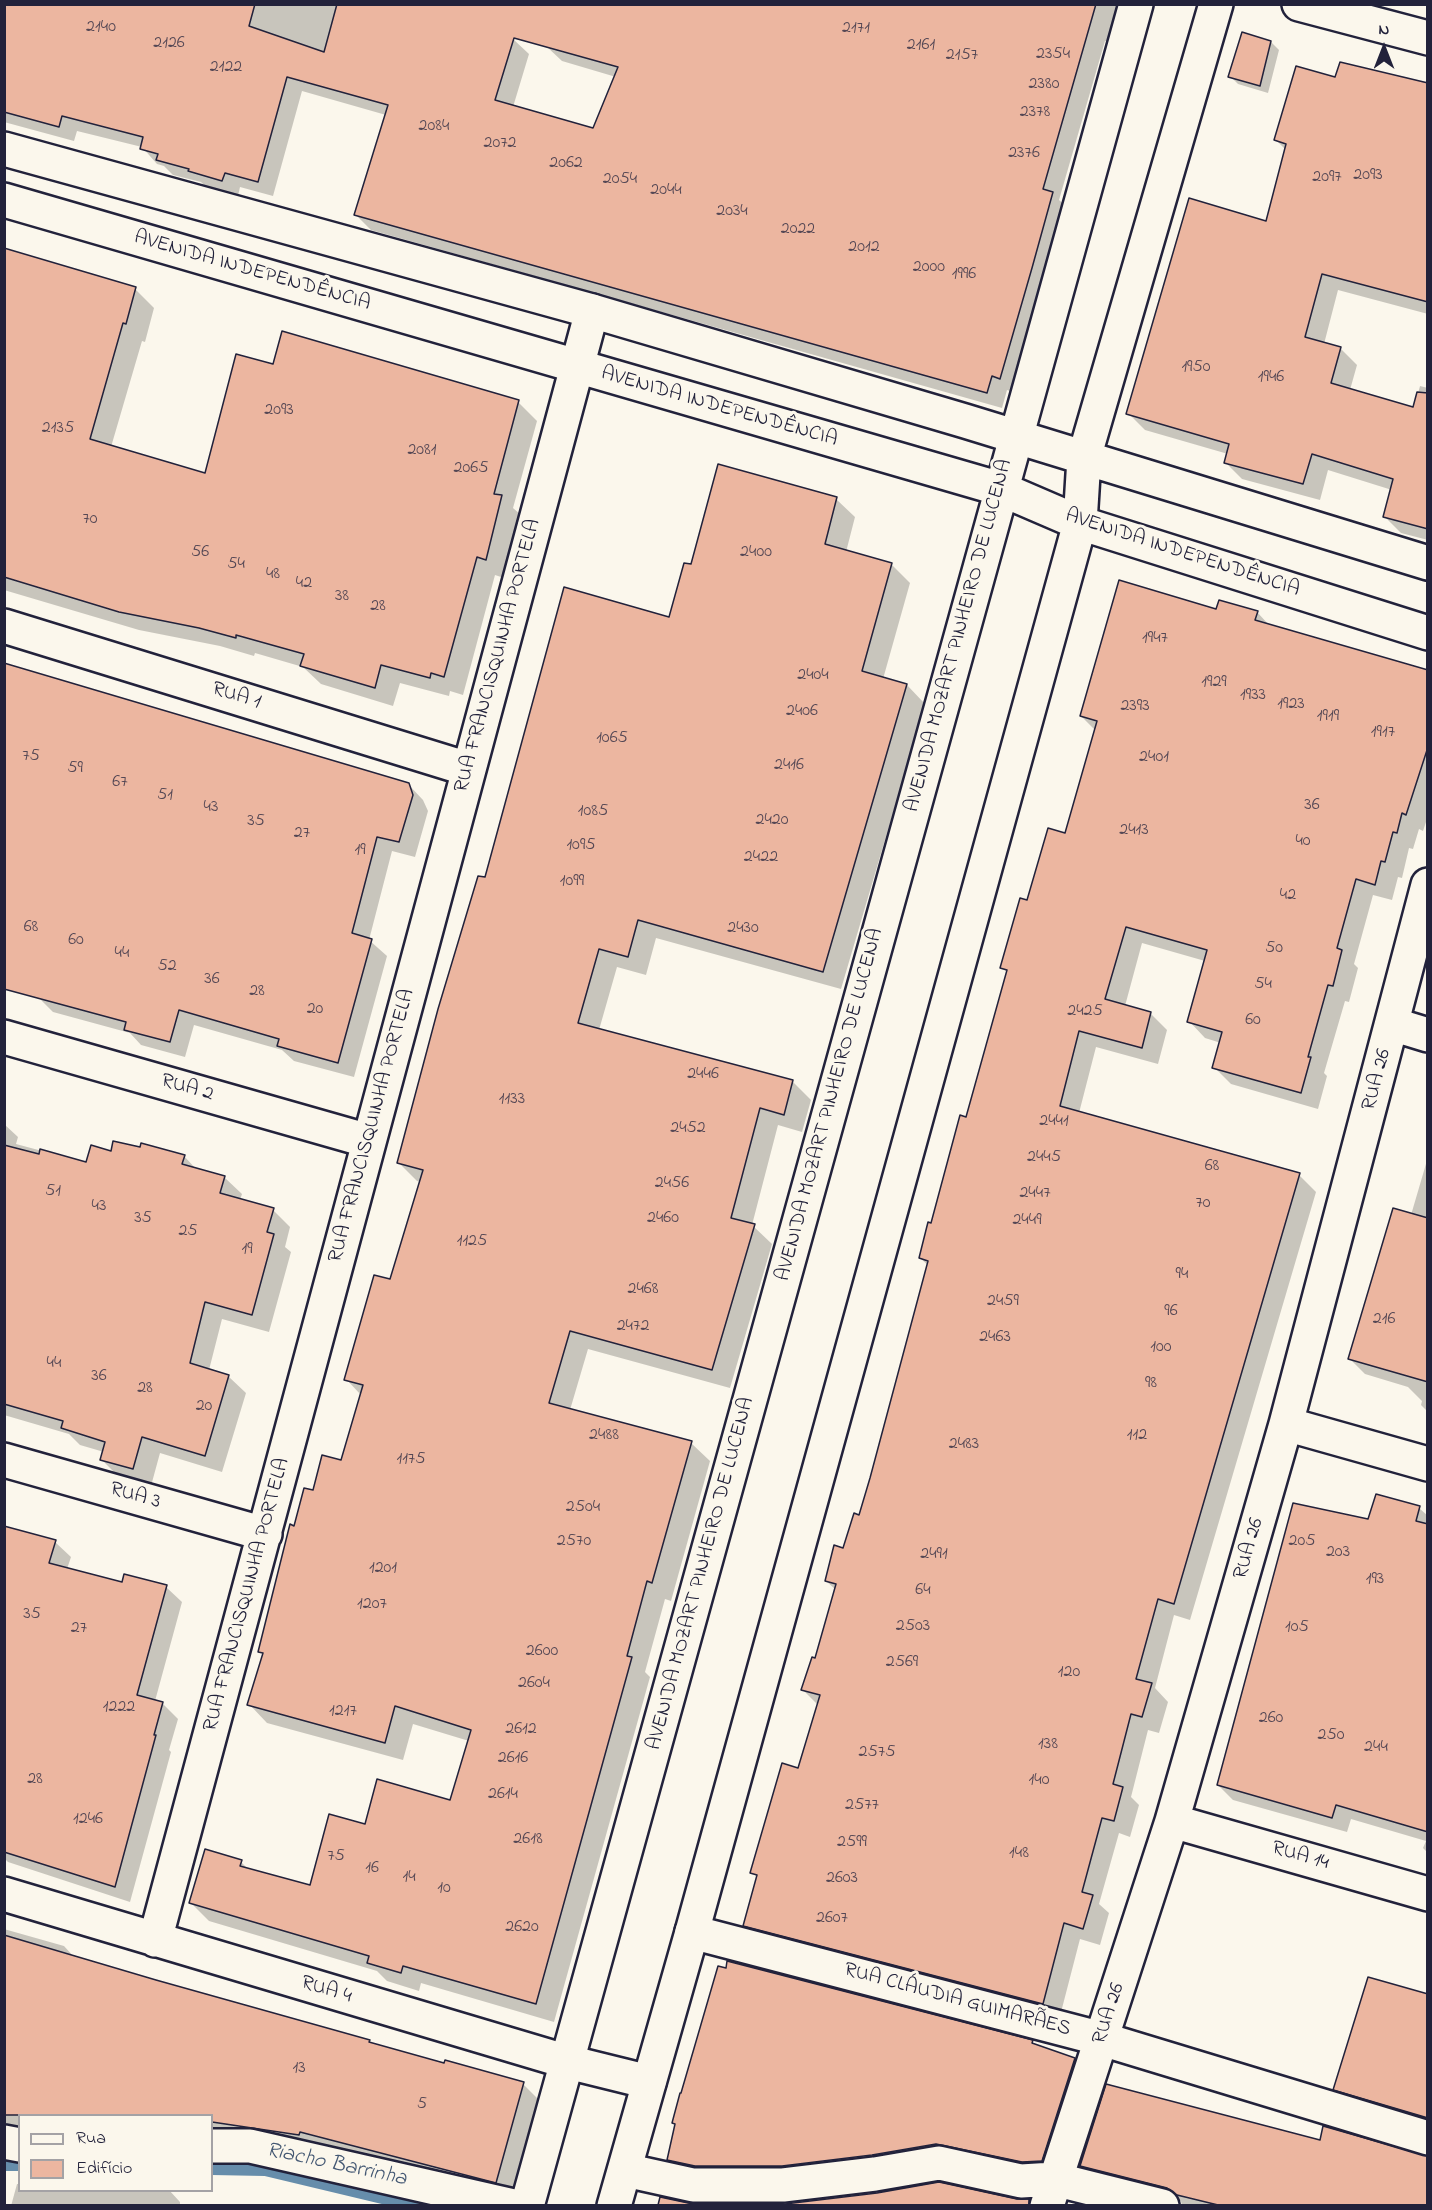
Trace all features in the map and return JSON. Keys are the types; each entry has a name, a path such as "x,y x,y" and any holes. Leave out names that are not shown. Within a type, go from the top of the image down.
{"main road":[{"name":"AVENIDA MOZART PINHEIRO DE LUCENA","path":"527,2205 1136,4"},
{"path":"614,2205 692,1932 1080,523 1084,459 1215,4"},
{"path":"1299,4 1428,38"},
{"path":"4,149 592,311 1015,436 1084,459 1428,562"},
{"path":"74,220 86,172"},
{"name":"AVENIDA INDEPENDÊNCIA","path":"4,200 1001,489 1080,523 1428,633"},
{"name":"RUA FRANCISQUINHA PORTELA","path":"155,1940 592,311"},
{"name":"RUA 1","path":"4,626 468,769"},
{"name":"RUA 26","path":"1050,2192 1172,1821 1286,1424 1428,885"},
{"path":"1392,1024 1428,1035"},
{"name":"RUA 2","path":"4,1037 369,1141"},
{"path":"1286,1424 1428,1464"},
{"name":"RUA 3","path":"4,1460 265,1534"},
{"name":"RUA 14","path":"1172,1821 1428,1894"},
{"name":"RUA 4","path":"4,1894 568,2062 649,2082"},
{"name":"RUA CLÁUDIA GUIMARÃES","path":"692,1932 1102,2039 1428,2138"},
{"path":"213,2146 250,2146 514,2205"},
{"path":"625,2170 693,2186 783,2185 875,2174 939,2163 1021,2181 1050,2192 1162,2205"}],"building":[{"path":"4,4 255,4 249,26 324,52 337,4 1096,4 1043,189 1053,192 1032,268 1000,379 992,376 987,393 354,215 388,105 287,77 258,182 225,173 222,181 156,160 158,154 140,149 143,137 62,116 59,127 4,112","holes":["514,38 618,67 593,128 495,100"]},
{"path":"1242,32 1271,41 1260,86 1228,77"},
{"path":"1340,62 1428,83 1428,302 1322,274 1305,337 1341,347 1331,383 1413,407 1417,392 1428,393 1428,529 1383,517 1393,479 1312,454 1303,484 1224,463 1229,444 1126,414 1189,198 1266,221 1286,144 1274,140 1296,66 1335,77"},
{"path":"4,248 136,287 126,324 123,323 90,439 205,473 236,354 273,364 282,331 519,400 494,494 502,495 486,560 477,557 444,677 431,673 430,678 381,665 375,688 300,666 304,654 236,635 236,638 119,612 4,577"},
{"path":"718,464 837,497 825,544 892,563 862,671 907,684 823,972 638,920 628,957 599,949 578,1023 793,1080 784,1115 760,1108 731,1218 755,1224 712,1370 570,1331 549,1403 692,1441 652,1583 647,1581 627,1656 632,1657 536,2004 403,1966 401,1973 367,1963 369,1956 189,1903 205,1849 242,1860 240,1866 310,1885 329,1814 365,1824 377,1779 450,1800 471,1730 395,1706 385,1743 247,1705 263,1653 258,1652 290,1524 294,1526 304,1488 313,1490 322,1455 341,1460 363,1385 344,1380 374,1275 390,1279 423,1170 397,1163 438,1009 478,876 485,877 564,587 669,617 684,563 691,564"},
{"path":"1119,580 1216,609 1219,600 1258,611 1255,620 1428,670 1428,747 1406,815 1402,813 1397,833 1393,832 1385,862 1381,861 1375,885 1356,879 1337,948 1342,950 1333,986 1328,985 1308,1057 1311,1057 1301,1093 1212,1068 1222,1032 1187,1022 1207,950 1126,927 1105,999 1151,1012 1142,1048 1079,1031 1060,1106 1300,1173 1174,1604 1158,1599 1136,1679 1152,1683 1142,1717 1131,1714 1113,1784 1123,1787 1114,1821 1102,1818 1082,1892 1093,1895 1083,1929 1064,1923 1043,2004 743,1926 757,1875 750,1873 782,1763 798,1768 820,1695 801,1690 812,1657 815,1658 836,1584 825,1581 834,1545 843,1548 854,1513 859,1515 870,1478 928,1261 919,1258 928,1222 931,1223 960,1115 966,1117 1007,970 1000,968 1020,898 1027,900 1048,828 1065,833 1097,721 1080,716"},
{"path":"4,663 409,783 413,795 399,842 377,837 352,933 372,939 338,1063 277,1046 279,1039 179,1010 170,1042 124,1030 126,1022 4,989"},
{"path":"113,1141 140,1147 141,1143 185,1155 182,1164 225,1176 220,1193 274,1208 267,1232 274,1234 252,1315 205,1302 190,1363 229,1375 205,1456 142,1437 133,1469 100,1460 105,1442 61,1428 63,1421 4,1404 4,1145 39,1154 40,1149 86,1162 91,1145 111,1151"},
{"path":"1393,1208 1428,1218 1428,1382 1348,1359"},
{"path":"1376,1494 1420,1506 1416,1521 1428,1524 1428,1832 1336,1805 1332,1818 1217,1785 1293,1503 1368,1519"},
{"path":"4,1526 56,1540 49,1563 122,1582 124,1574 167,1585 137,1695 163,1702 115,1887 4,1852"},
{"path":"4,1935 370,2040 369,2042 524,2082 496,2183 300,2132 299,2135 213,2122 213,2114 4,2115"},
{"path":"727,1961 1033,2040 1032,2043 1075,2058 1042,2161 1022,2162 936,2144 872,2155 782,2166 695,2166 667,2160 675,2124 672,2123 718,1966 726,1968"},
{"path":"1368,1977 1428,1994 1428,2118 1333,2090"},
{"path":"1106,2084 1320,2140 1323,2126 1428,2156 1428,2205 1218,2205 1177,2195 1167,2188 1080,2166"},
{"path":"939,2182 1017,2199 1029,2199 1029,2205 658,2205 660,2197 693,2204 785,2204 877,2193"}],"waterway":[{"name":"Riacho Barrinha","path":"4,2165 18,2165"},
{"name":"Riacho Barrinha","path":"213,2169 265,2170 416,2206"}]}
